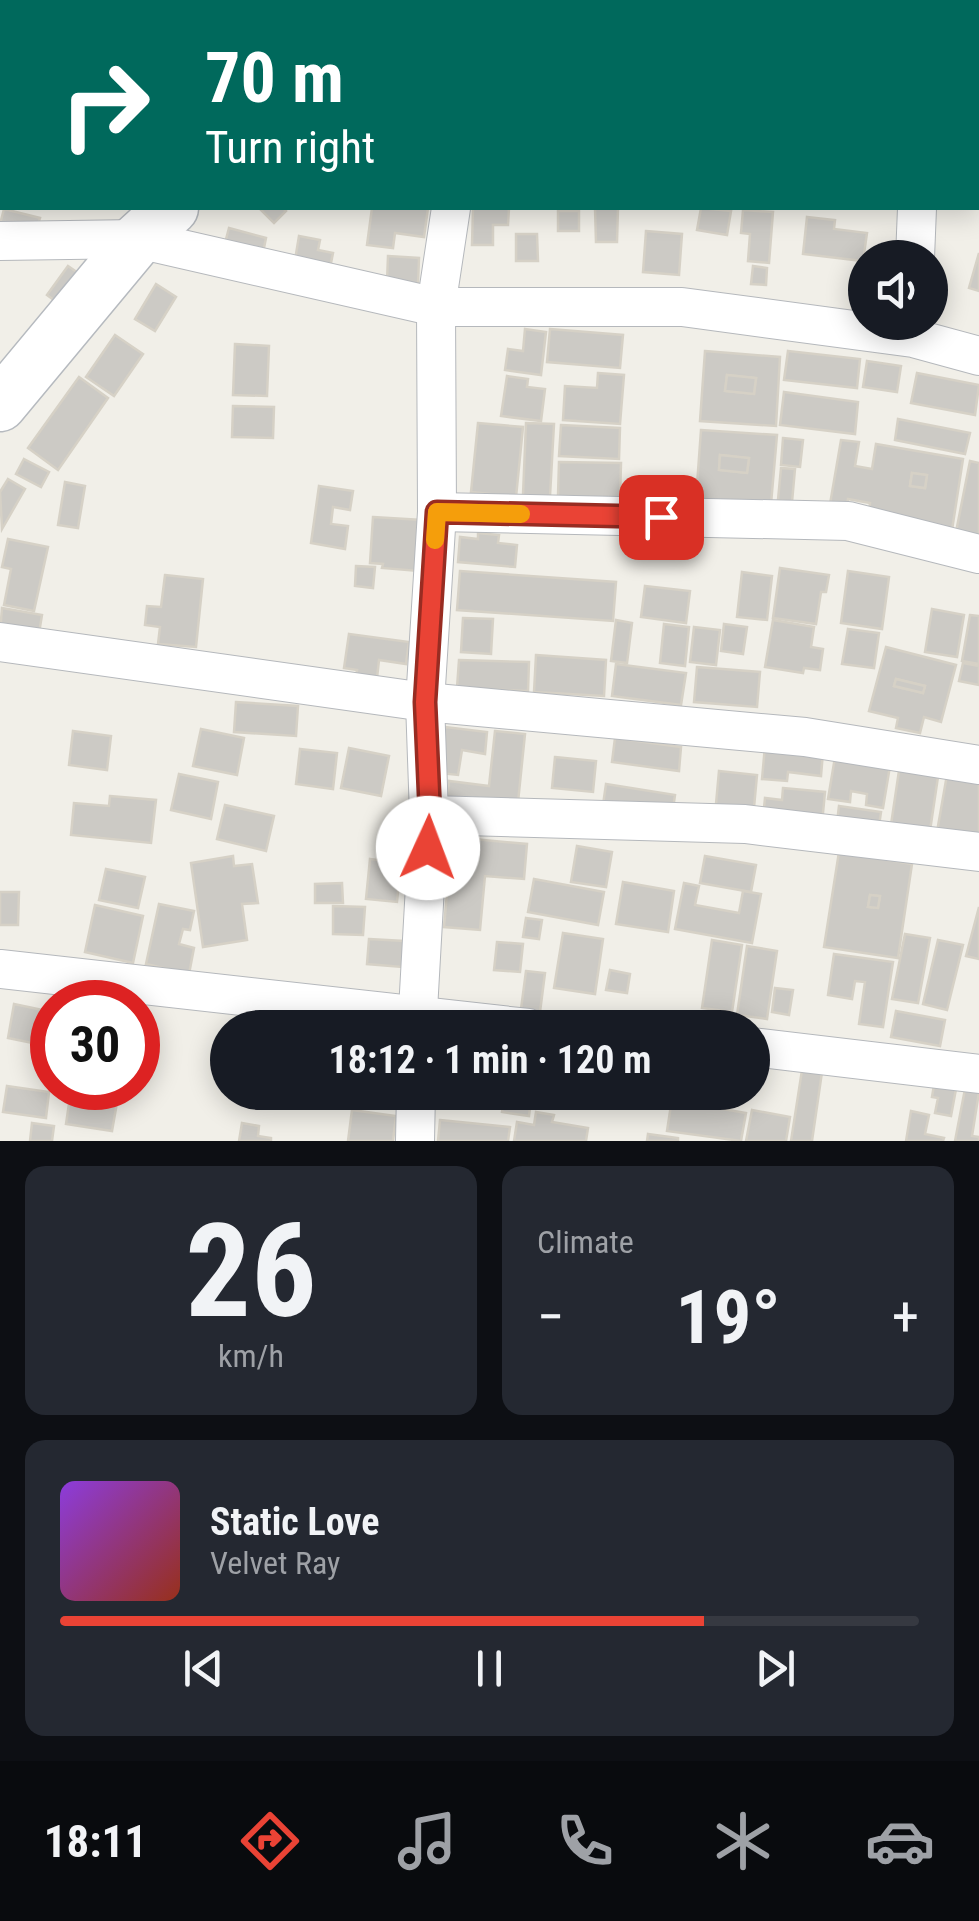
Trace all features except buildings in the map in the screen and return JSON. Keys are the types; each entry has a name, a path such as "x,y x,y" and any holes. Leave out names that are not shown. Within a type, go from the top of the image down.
{"street":[{"path":"418,1010 430,815 425,702 437,512 436,307 450,210"},
{"path":"916,240 917,210"},
{"path":"0,405 155,223"},
{"path":"0,242 155,223 436,307 682,307 848,324"},
{"path":"938,340 979,356"},
{"path":"437,512 848,521 979,554"},
{"path":"0,642 425,702 805,737 979,764"},
{"path":"430,815 745,824 979,852"},
{"path":"0,969 317,1010"},
{"path":"770,1049 979,1074"},
{"path":"415,1141 416,1110"}],"slow traffic":[{"path":"435,540 437,512 521,514"}],"route":[{"path":"428,848 425,702 437,512 661,517"}]}
